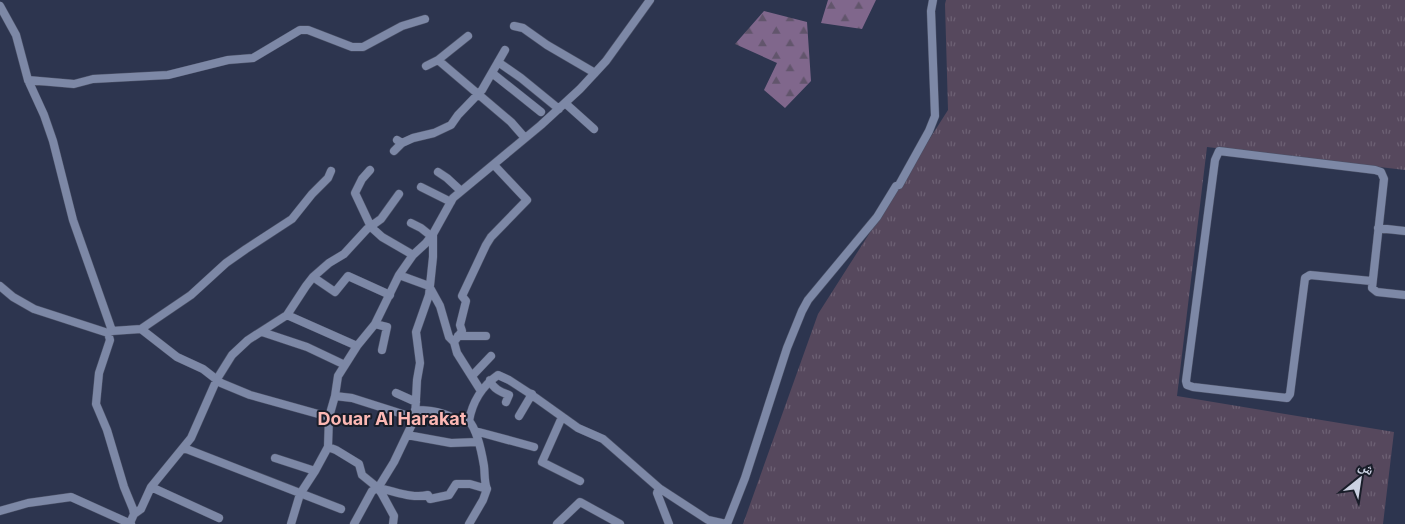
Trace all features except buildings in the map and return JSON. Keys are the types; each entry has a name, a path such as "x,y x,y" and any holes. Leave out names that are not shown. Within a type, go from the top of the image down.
{"street":[{"path":"291,524 300,494 328,447 329,417 338,376 357,346 375,324 399,275 413,255 432,235 451,202 461,191 562,106 595,73 606,61 650,0"},
{"path":"470,524 487,490 484,467 475,431 469,421 481,391 490,380 498,375 532,394 578,428 603,439 659,488 708,520 726,524 745,478 776,380 802,311 808,300 877,217 896,186 899,185 932,126 935,110 933,0"},
{"path":"0,6 16,35 28,80 44,115 53,141 71,211 110,332 110,340 99,373 96,404 107,430 134,514"},
{"path":"28,80 74,84 93,78 146,77 168,74 228,60 252,58 300,30 308,30 352,47 363,47 402,26 425,19"},
{"path":"514,26 523,28 547,45 595,73"},
{"path":"426,66 438,60 468,36"},
{"path":"394,151 400,141 424,137 451,125 458,114 478,96 505,50"},
{"path":"438,60 472,88 478,96 511,122 525,138"},
{"path":"498,62 594,129"},
{"path":"492,73 541,112"},
{"path":"1371,281 1310,275 1305,278 1290,394 1287,398 1193,387 1186,383 1214,160 1219,151 1381,172 1384,179 1371,281 1372,288 1375,292 1405,296"},
{"path":"481,391 457,352 456,339 462,331 460,325 466,301 462,296 491,237 528,200 494,165"},
{"path":"370,170 362,179 355,193 371,227 382,237 413,255"},
{"path":"0,286 34,309 110,332 141,329 179,305 226,263 246,248 292,219 328,178 331,171"},
{"path":"438,172 461,191"},
{"path":"421,187 451,202"},
{"path":"0,511 28,503 71,497 130,524 134,514 141,509 151,487 191,438 217,379 232,355 248,340 287,315 313,278 329,263 344,254 381,219 399,194"},
{"path":"410,223 432,235"},
{"path":"1378,228 1405,232"},
{"path":"354,524 372,491 378,488 394,462 415,414 420,363 416,332 429,295 433,257 432,235"},
{"path":"399,275 429,286 440,306 449,337 456,339 486,336"},
{"path":"313,278 336,292 348,276 390,294"},
{"path":"287,315 357,346"},
{"path":"375,324 387,327 382,350"},
{"path":"141,329 177,356 203,369 222,383 250,395 329,417"},
{"path":"262,332 307,347 346,365"},
{"path":"472,376 491,356"},
{"path":"490,380 492,385 509,395 506,402"},
{"path":"396,393 416,402"},
{"path":"519,416 532,394"},
{"path":"335,396 352,398 415,414 430,411 445,414 463,422 469,421"},
{"path":"562,417 542,462 580,481"},
{"path":"475,431 534,447"},
{"path":"407,435 451,442 477,442"},
{"path":"328,447 359,464 362,475 378,488 394,516 393,524"},
{"path":"184,448 341,509"},
{"path":"275,458 315,471"},
{"path":"378,488 411,496 428,495 430,499 449,495 456,484 470,484 487,490"},
{"path":"151,487 219,518"},
{"path":"659,488 657,492 669,524"},
{"path":"558,524 580,502 620,524"}],"green space":[{"path":"828,0 876,0 862,29 821,23"},
{"path":"946,0 1405,0 1405,170 1207,147 1177,396 1394,432 1383,524 743,524 818,314 948,110"},
{"path":"764,11 807,22 811,81 785,108 764,90 777,63 735,44"}],"district":[{"name":"Douar Al Harakat","path":"392,419"}]}
